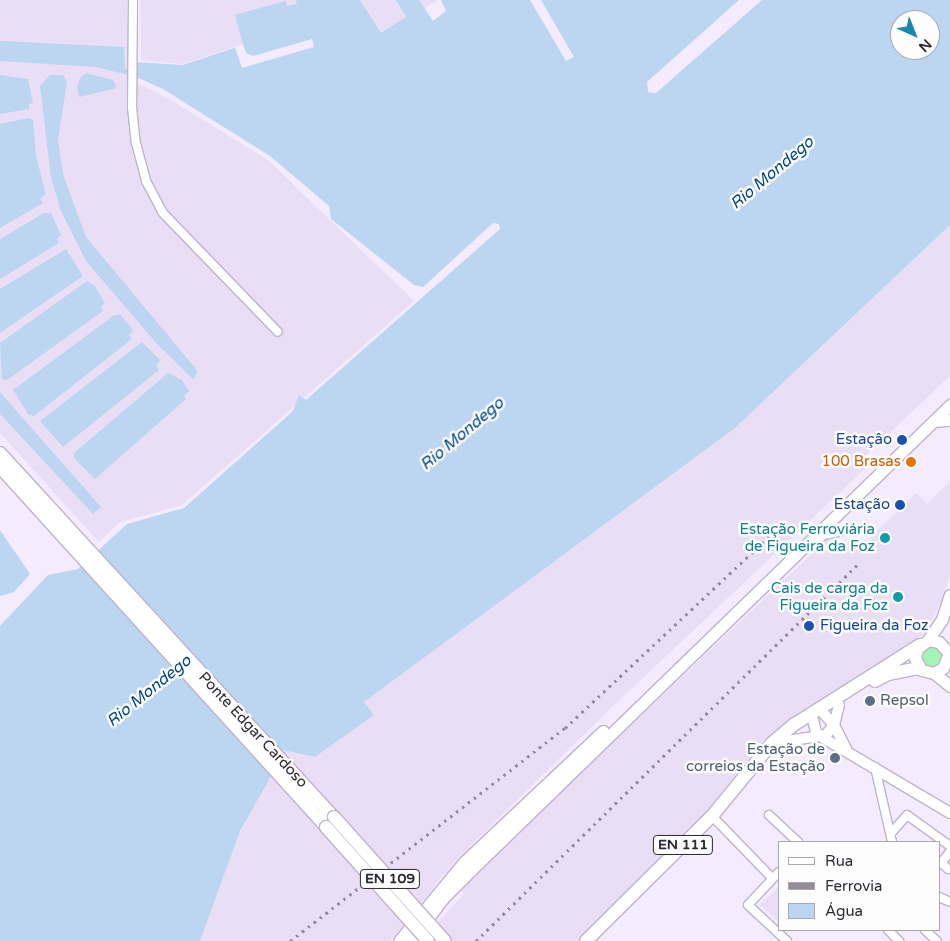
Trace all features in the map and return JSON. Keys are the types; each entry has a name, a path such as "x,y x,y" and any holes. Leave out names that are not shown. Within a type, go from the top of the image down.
{"main road":[{"path":"400,941 468,866 748,601 950,405"},
{"path":"934,420 950,411"},
{"path":"934,420 950,420"},
{"name":"Ponte Edgar Cardoso","path":"0,453 446,941"},
{"name":"Ponte Edgar Cardoso","path":"0,467 428,941"},
{"path":"950,595 942,619 915,658 919,668 934,673 950,686"},
{"path":"924,643 938,642 949,654 943,668 934,673"},
{"name":"EN 111","path":"586,941 712,816 772,743 818,715 924,643"},
{"name":"EN 111","path":"818,715 839,705 888,674 919,668"},
{"path":"412,941 468,866"}],"street":[{"path":"133,0 136,143 146,181 164,213 278,332"},
{"path":"748,601 762,592 824,535 840,532"},
{"path":"772,743 820,736 832,730 839,705"},
{"path":"846,749 834,725 818,715 814,729 820,736 846,749 950,814"},
{"path":"875,767 892,841"},
{"path":"769,815 797,841"},
{"path":"891,833 907,815 950,846"},
{"path":"712,816 772,878"},
{"path":"948,870 941,863 950,852"},
{"path":"778,873 748,905 787,941"},
{"path":"889,931 899,941"},
{"path":"926,931 937,941"}],"shaded area":[{"path":"0,0 128,0 129,83 141,85 166,97 268,160 414,301 182,505 120,522 99,542 0,433"},
{"path":"140,0 438,0 381,35 246,85 234,47 183,64 141,60"},
{"path":"950,225 950,376 862,459 868,466 610,709 456,860 390,941 200,941 240,831 269,779 269,760 278,749 315,757 374,715 364,702 735,428"},
{"path":"950,481 950,574 944,595 926,633 763,740 696,825 579,941 419,941 464,894 459,889 827,539 840,552 850,542 868,540 916,493 927,504"},
{"path":"778,887 778,921 760,905"}],"green space":[{"path":"931,647 938,650 941,657 938,664 931,667 924,664 921,657 924,650"}],"water":[{"name":"Rio Mondego","path":"296,0 360,0 381,33 406,17 396,0 419,0 433,21 446,11 441,0 739,0 647,82 648,92 656,93 762,0 950,0 950,225 735,428 364,702 374,715 315,757 278,749 269,760 270,778 240,831 200,941 0,941 0,626 48,575 78,569 127,524 184,508 293,411 299,395 306,400 500,229 499,224 493,223 423,287 414,285 331,219 329,206 270,156 163,89 136,77 96,67 0,61 0,41 124,47 125,69 136,71 136,62 183,65 243,45 235,15 285,1 287,6 297,4"},
{"path":"86,73 113,80 116,86 114,89 79,97 77,87 81,77"},
{"path":"0,75 28,79 33,103 29,104 29,109 0,114"},
{"path":"50,75 63,75 67,82 58,140 63,174 86,237 196,369 197,374 193,379 157,344 86,261 61,211 51,178 40,86"},
{"path":"29,118 33,120 36,156 46,194 40,199 43,203 0,228 0,124"},
{"path":"44,213 51,213 61,235 57,239 59,243 0,279 0,239"},
{"path":"66,249 83,276 0,333 0,289"},
{"path":"87,281 95,286 105,303 101,306 103,311 7,380 2,379 0,343"},
{"path":"120,314 133,330 129,335 132,339 34,416 28,414 13,390 113,316"},
{"path":"142,342 160,360 156,366 159,370 63,447 40,421"},
{"path":"168,373 182,380 189,391 184,396 186,399 95,479 74,458 74,453"},
{"path":"0,392 101,507 93,514 0,414"},
{"path":"0,530 30,574 14,592 0,596"}],"pier":[{"path":"530,0 541,0 574,57 566,61"},
{"path":"312,39 314,47 242,68 235,47 243,44 246,53 253,56"}],"railway":[{"path":"290,941 565,728 775,531"},
{"path":"476,941 857,565"}],"place":[{"name":"Estaçâo","path":"902,440"},
{"name":"100 Brasas","path":"911,462"},
{"name":"Estação","path":"900,505"},
{"name":"Estação Ferroviária de Figueira da Foz","path":"885,538"},
{"name":"Cais de carga da Figueira da Foz","path":"898,597"},
{"name":"Figueira da Foz","path":"809,626"},
{"name":"Repsol","path":"870,701"},
{"name":"Estação de correios da Estação","path":"835,758"}]}
